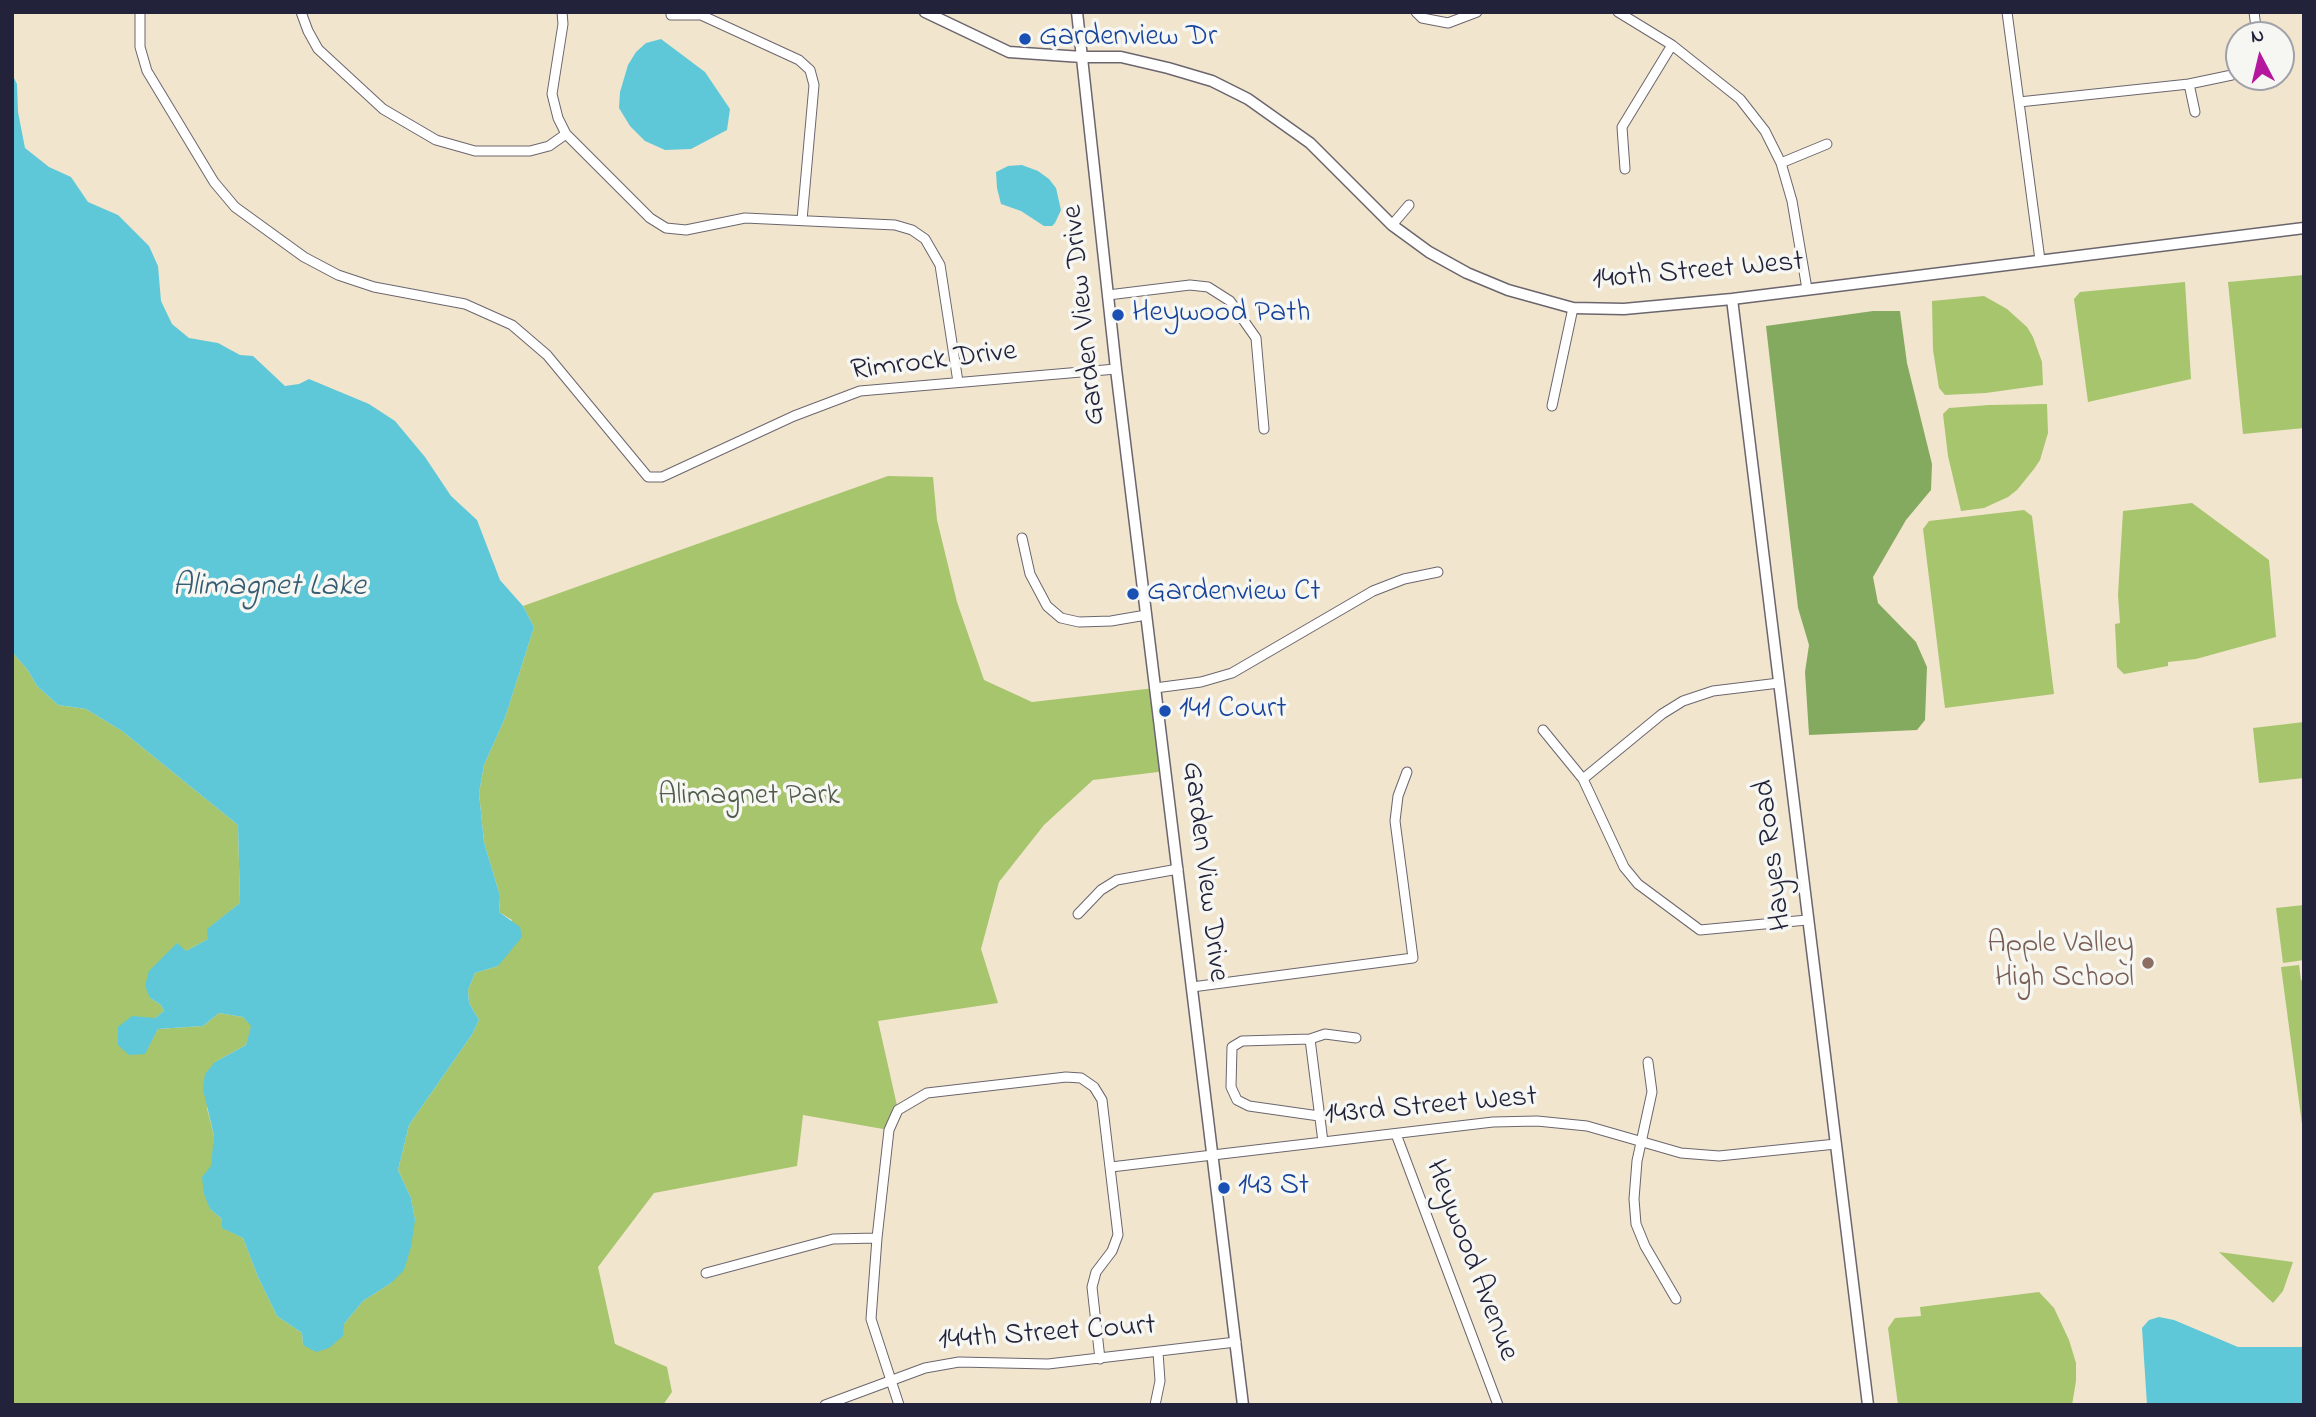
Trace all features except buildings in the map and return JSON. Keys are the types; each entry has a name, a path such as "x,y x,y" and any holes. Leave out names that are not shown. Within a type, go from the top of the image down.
{"street":[{"name":"Rimrock Drive","path":"140,12 140,47 148,71 214,182 235,207 304,257 338,275 374,286 466,304 512,325 547,355 648,477 662,477 794,416 860,391 1116,369"},
{"path":"301,12 318,49 383,109 436,140 475,151 530,151 549,146 566,134"},
{"path":"562,12 563,24 552,94 558,118 566,134 650,218 666,228 686,230 745,218 895,225 912,230 925,239 940,265 958,382"},
{"name":"140th Street West","path":"925,12 1009,52 1121,57 1212,81 1248,99 1310,143 1392,225 1429,252 1467,273 1508,290 1573,308 1624,309 1732,299 2304,228"},
{"name":"Garden View Drive","path":"1077,12 1116,369 1243,1405"},
{"path":"1416,12 1422,18 1448,23 1477,12"},
{"path":"1618,12 1672,45 1740,99 1765,131 1781,163 1792,201 1807,289"},
{"path":"2007,12 2040,260"},
{"path":"671,15 701,15 799,60 810,70 814,85 802,220"},
{"path":"1625,169 1622,127 1672,45"},
{"path":"2019,102 2189,84 2225,76"},
{"path":"2189,84 2194,112"},
{"path":"1781,163 1827,144"},
{"path":"1392,225 1409,205"},
{"path":"1108,295 1189,285 1208,287 1230,301 1256,338 1264,429"},
{"name":"Hayes Road","path":"1732,299 1868,1405"},
{"path":"1552,406 1573,308"},
{"path":"1021,538 1030,573 1047,606 1061,618 1079,622 1111,621 1146,615"},
{"path":"1155,688 1202,682 1232,673 1373,591 1404,579 1437,572"},
{"path":"1583,779 1662,714 1684,701 1713,691 1780,683"},
{"path":"1543,730 1583,779 1624,867 1638,884 1700,930 1807,920"},
{"path":"1192,987 1413,958 1395,821 1398,796 1406,772"},
{"path":"1078,915 1101,890 1117,880 1178,869"},
{"path":"1319,1116 1249,1106 1237,1100 1231,1087 1231,1047 1241,1041 1310,1039 1325,1034 1356,1038"},
{"path":"1310,1039 1323,1142"},
{"path":"1648,1062 1652,1092 1640,1142 1634,1199 1636,1224 1645,1246 1676,1299"},
{"path":"899,1405 871,1319 877,1238 889,1130 898,1110 927,1093 1066,1077 1082,1078 1094,1087 1102,1100 1118,1235 1112,1251 1096,1272 1092,1287 1100,1359"},
{"name":"143rd Street West","path":"1111,1167 1493,1122 1537,1121 1587,1126 1681,1153 1719,1156 1836,1144"},
{"name":"Heywood Avenue","path":"1396,1134 1498,1405"},
{"path":"706,1273 833,1239 877,1238"},
{"name":"144th Street Court","path":"825,1405 925,1368 960,1362 1048,1364 1236,1342"},
{"path":"1155,1405 1160,1381 1158,1352"}],"green space":[{"path":"2304,275 2304,428 2243,434 2228,282"},
{"path":"2185,282 2191,379 2088,402 2074,299 2080,292"},
{"path":"1984,296 2007,309 2027,327 2042,362 2043,385 1986,393 1945,395 1939,388 1933,350 1932,301"},
{"path":"1873,311 1900,311 1907,363 1932,464 1931,490 1906,520 1873,577 1878,603 1916,642 1927,667 1925,720 1917,730 1809,735 1805,672 1809,645 1798,608 1766,326"},
{"path":"2047,404 2048,433 2040,460 2034,469 2008,497 1984,508 1961,511 1948,456 1943,414 1949,408"},
{"name":"Alimagnet Park","path":"888,476 933,477 937,520 957,602 984,680 1032,702 1155,688 1166,771 1093,780 1044,825 999,882 981,949 998,1003 878,1021 898,1110 889,1130 803,1115 797,1166 654,1193 598,1267 615,1344 667,1367 672,1392 663,1405 12,1405 12,652 37,686 58,705 86,709 122,731 238,825 240,903 208,929 208,939 186,951 150,998 161,1005 164,1011 155,1018 144,1054 158,1029 203,1026 219,1013 243,1017 252,1026 246,1045 215,1062 207,1108 214,1136 210,1209 222,1219 223,1228 243,1238 277,1316 302,1333 303,1345 344,1324 363,1301 391,1283 415,1220 411,1198 398,1170 409,1125 473,1033 479,1020 469,1003 468,990 475,973 498,966 512,920 499,912 500,896 484,842 479,793 484,765 505,718 534,627 523,606"},
{"path":"2192,503 2269,560 2276,637 2196,659 2168,662 2168,666 2124,674 2117,667 2115,624 2120,623 2118,595 2123,511"},
{"path":"2024,510 2032,516 2054,694 1945,708 1923,529 1929,521"},
{"path":"2304,722 2304,778 2259,783 2253,728"},
{"path":"2304,905 2304,960 2283,963 2276,908"},
{"path":"2299,965 2301,980 2304,982 2304,1139 2281,967"},
{"path":"2219,1252 2293,1262 2283,1291 2273,1303"},
{"path":"2039,1292 2054,1308 2076,1363 2072,1405 1898,1405 1888,1328 1895,1318 1921,1316 1920,1307"}],"water":[{"path":"661,39 705,72 730,109 727,130 691,149 665,150 645,141 630,126 619,108 620,92 628,65 646,43"},
{"name":"Alimagnet Lake","path":"12,74 17,84 18,112 25,148 49,167 71,177 88,202 118,215 149,246 158,266 161,301 172,324 189,338 218,343 240,355 253,356 285,386 309,379 369,404 395,421 425,457 451,496 477,520 500,580 523,606 534,627 505,718 484,765 479,793 484,842 500,896 499,912 520,927 522,937 498,966 475,973 468,990 469,1003 479,1020 473,1033 409,1125 398,1170 411,1198 415,1220 404,1270 391,1283 363,1301 344,1324 343,1336 329,1348 316,1352 303,1345 302,1333 277,1316 243,1238 222,1228 222,1219 210,1209 204,1194 202,1177 211,1166 214,1136 203,1089 205,1074 215,1062 246,1045 251,1026 243,1017 219,1013 203,1026 158,1029 145,1054 129,1055 118,1045 118,1027 132,1016 155,1018 164,1011 161,1005 150,998 145,986 149,971 177,943 186,951 208,939 207,929 240,903 238,825 122,731 86,709 58,705 37,686 12,652"},
{"path":"1022,165 1038,171 1056,188 1061,210 1052,226 1044,226 1021,211 1001,204 996,172 1008,166"},
{"path":"2159,1317 2174,1320 2238,1347 2304,1347 2304,1405 2147,1405 2142,1328 2149,1320"}],"place":[{"name":"Gardenview Dr","path":"1025,39"},
{"name":"Heywood Path","path":"1118,315"},
{"name":"Gardenview Ct","path":"1133,594"},
{"name":"141 Court","path":"1165,711"},
{"name":"Apple Valley High School","path":"2148,963"},
{"name":"143 St","path":"1224,1188"}]}
